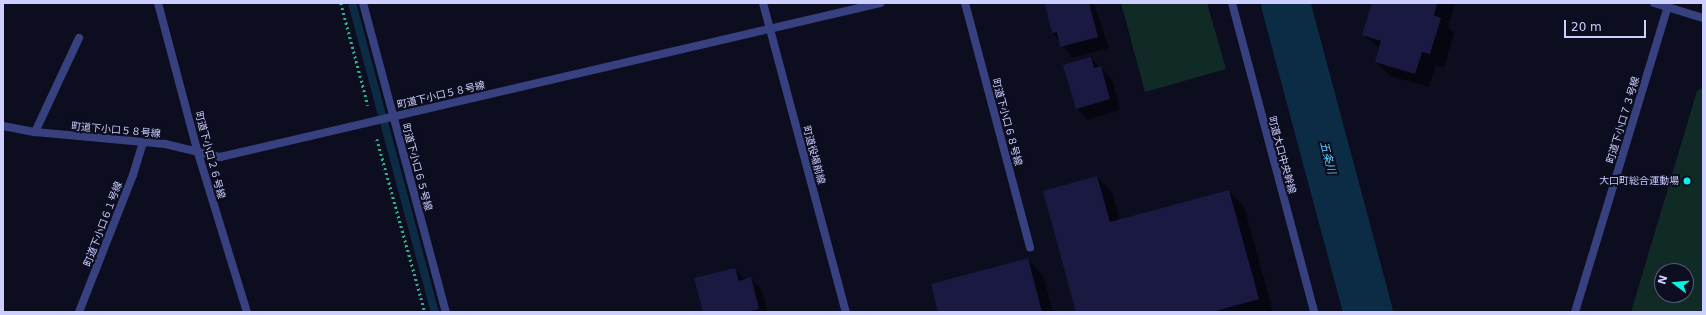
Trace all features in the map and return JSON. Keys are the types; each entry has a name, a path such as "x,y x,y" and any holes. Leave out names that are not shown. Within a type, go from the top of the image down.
{"street":[{"name":"町道下小口２６号線","path":"158,3 198,153 247,312"},
{"name":"町道下小口６５号線","path":"363,3 446,312"},
{"name":"町道役場前線","path":"763,3 846,312"},
{"name":"町道下小口５８号線","path":"3,126 35,132 165,144 220,157 880,3"},
{"name":"町道下小口６８号線","path":"965,3 1030,247"},
{"name":"町道大口中央幹線","path":"1232,3 1314,312"},
{"path":"1654,3 1668,5 1703,18"},
{"name":"町道下小口７３号線","path":"1575,312 1668,5"},
{"path":"35,132 79,38"},
{"name":"町道下小口６１号線","path":"79,312 133,175 143,142"}],"path":[{"path":"341,3 425,312"}],"green space":[{"path":"1121,3 1207,3 1226,69 1145,92"},
{"name":"大口町総合運動場","path":"1703,88 1703,312 1631,312 1697,91"}],"building":[{"path":"1051,3 1089,3 1098,37 1060,47 1057,32 1052,33 1045,5"},
{"path":"1372,3 1437,3 1434,15 1441,18 1430,54 1422,52 1415,74 1375,62 1381,41 1362,35"},
{"path":"1091,57 1094,68 1101,66 1110,99 1076,109 1063,65"},
{"path":"1097,176 1110,222 1229,190 1259,299 1212,312 1076,312 1043,191"},
{"path":"1028,258 1042,312 938,312 931,284"},
{"path":"735,268 739,281 751,277 759,309 746,312 703,312 694,278"}],"waterway":[{"path":"352,3 435,312"},
{"name":"五条川","path":"1285,3 1368,312"}],"place":[{"name":"大口町総合運動場","path":"1687,181"}]}
